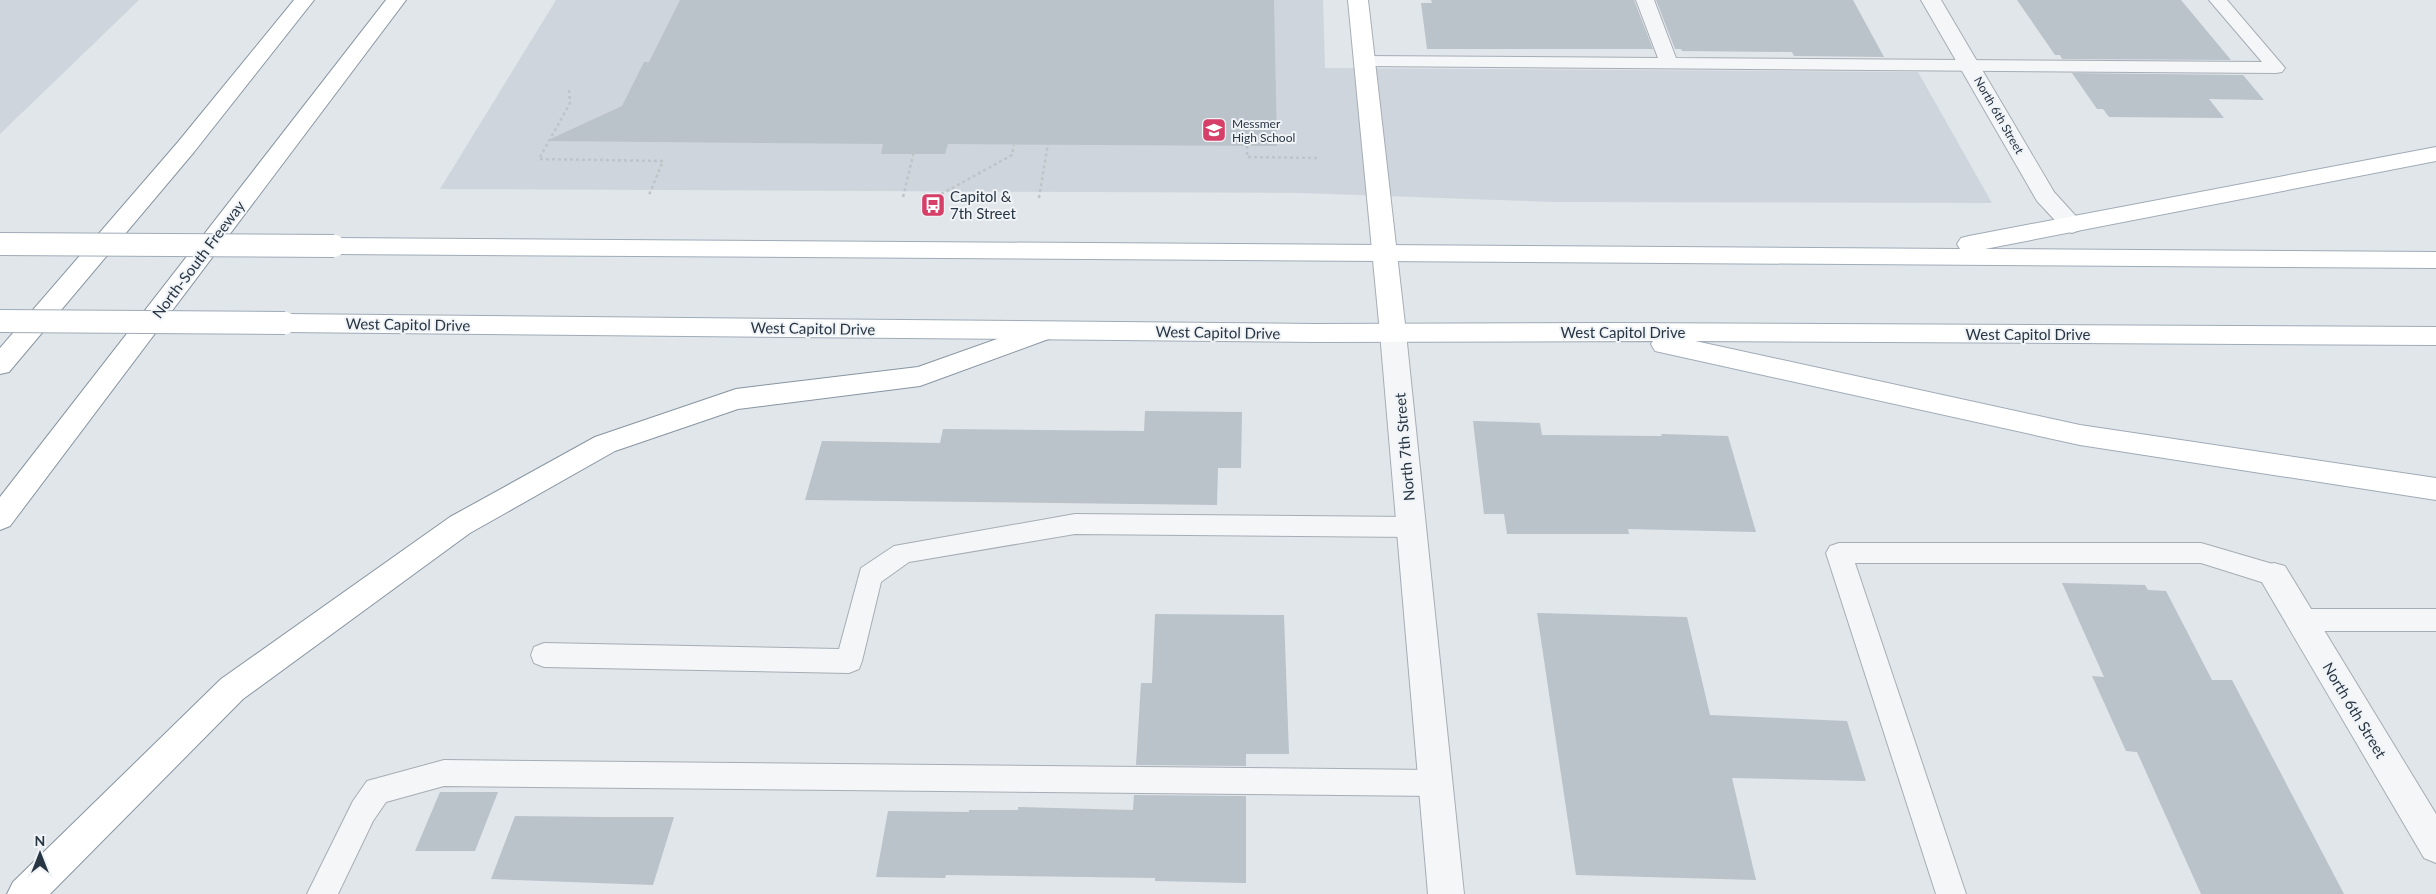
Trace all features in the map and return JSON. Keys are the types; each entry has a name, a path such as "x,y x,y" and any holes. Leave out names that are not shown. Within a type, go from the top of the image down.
{"main road":[{"path":"0,365 186,147 304,0"},
{"name":"North-South Freeway","path":"0,518 396,0"},
{"name":"North 7th Street","path":"1358,0 1393,332"},
{"path":"1902,256 2436,154"},
{"path":"0,244 2436,260"},
{"name":"West Capitol Drive","path":"0,321 1045,331 2436,336"},
{"path":"25,894 232,689 460,525 596,449 736,399 920,376 1045,331"},
{"path":"1611,332 2080,436 2436,489"}],"street":[{"name":"North 6th Street","path":"1932,0 2045,196 2072,225"},
{"name":"North 7th Street","path":"1393,332 1446,894"},
{"name":"North 6th Street","path":"2274,575 2436,846"}],"lane":[{"path":"1645,0 1669,64"},
{"path":"1364,61 2276,68 2218,0"},
{"path":"544,655 849,661 870,576 904,553 1075,524 1411,527"},
{"path":"1951,894 1839,553 2201,553 2274,575"},
{"path":"2301,620 2436,620"},
{"path":"322,894 363,810 376,791 444,773 1435,782"}],"path":[{"path":"569,90 570,103 539,159 664,161 648,195"},
{"path":"1039,198 1049,137"},
{"path":"936,197 1012,155 1014,145"},
{"path":"1247,146 1247,158 1319,158"},
{"path":"902,197 916,147"}],"shaded area":[{"path":"0,0 139,0 0,134"},
{"name":"Messmer High School","path":"556,0 1323,0 1325,68 1918,72 1992,203 1554,202 1300,193 440,189"}],"building":[{"path":"680,0 1274,0 1277,146 948,144 945,154 881,154 883,144 546,141 622,106 644,62 649,62"},
{"path":"1431,0 1634,0 1653,49 1427,49 1421,3 1432,3"},
{"path":"1656,0 1853,0 1884,57 1794,56 1792,52 1682,51 1681,49 1675,49"},
{"path":"2017,0 2181,0 2231,60 2062,59 2060,55 2055,55"},
{"path":"2072,73 2243,75 2264,100 2209,99 2224,118 2109,117 2103,109 2097,109"},
{"path":"1145,411 1242,412 1241,468 1218,468 1217,505 805,500 822,441 940,443 943,429 1144,431"},
{"path":"1473,421 1540,423 1542,435 1662,436 1661,434 1728,436 1756,532 1628,529 1629,534 1507,534 1504,514 1484,514"},
{"path":"2062,583 2145,585 2148,590 2166,591 2212,680 2232,680 2344,894 2201,894 2137,752 2126,751 2092,676 2104,677"},
{"path":"1537,613 1687,617 1710,715 1847,721 1866,781 1732,778 1756,880 1576,875"},
{"path":"1155,614 1284,615 1289,754 1246,754 1246,766 1136,765 1141,683 1152,683"},
{"path":"440,792 498,792 475,851 415,851"},
{"path":"1134,795 1246,796 1246,883 1155,881 1155,878 946,875 945,878 876,877 888,811 969,812 969,810 1018,810 1018,807 1133,810"},
{"path":"515,816 674,817 653,885 491,879"}],"place":[{"name":"Messmer High School","path":"1214,130"},
{"name":"Capitol & 7th Street","path":"933,205"}]}
